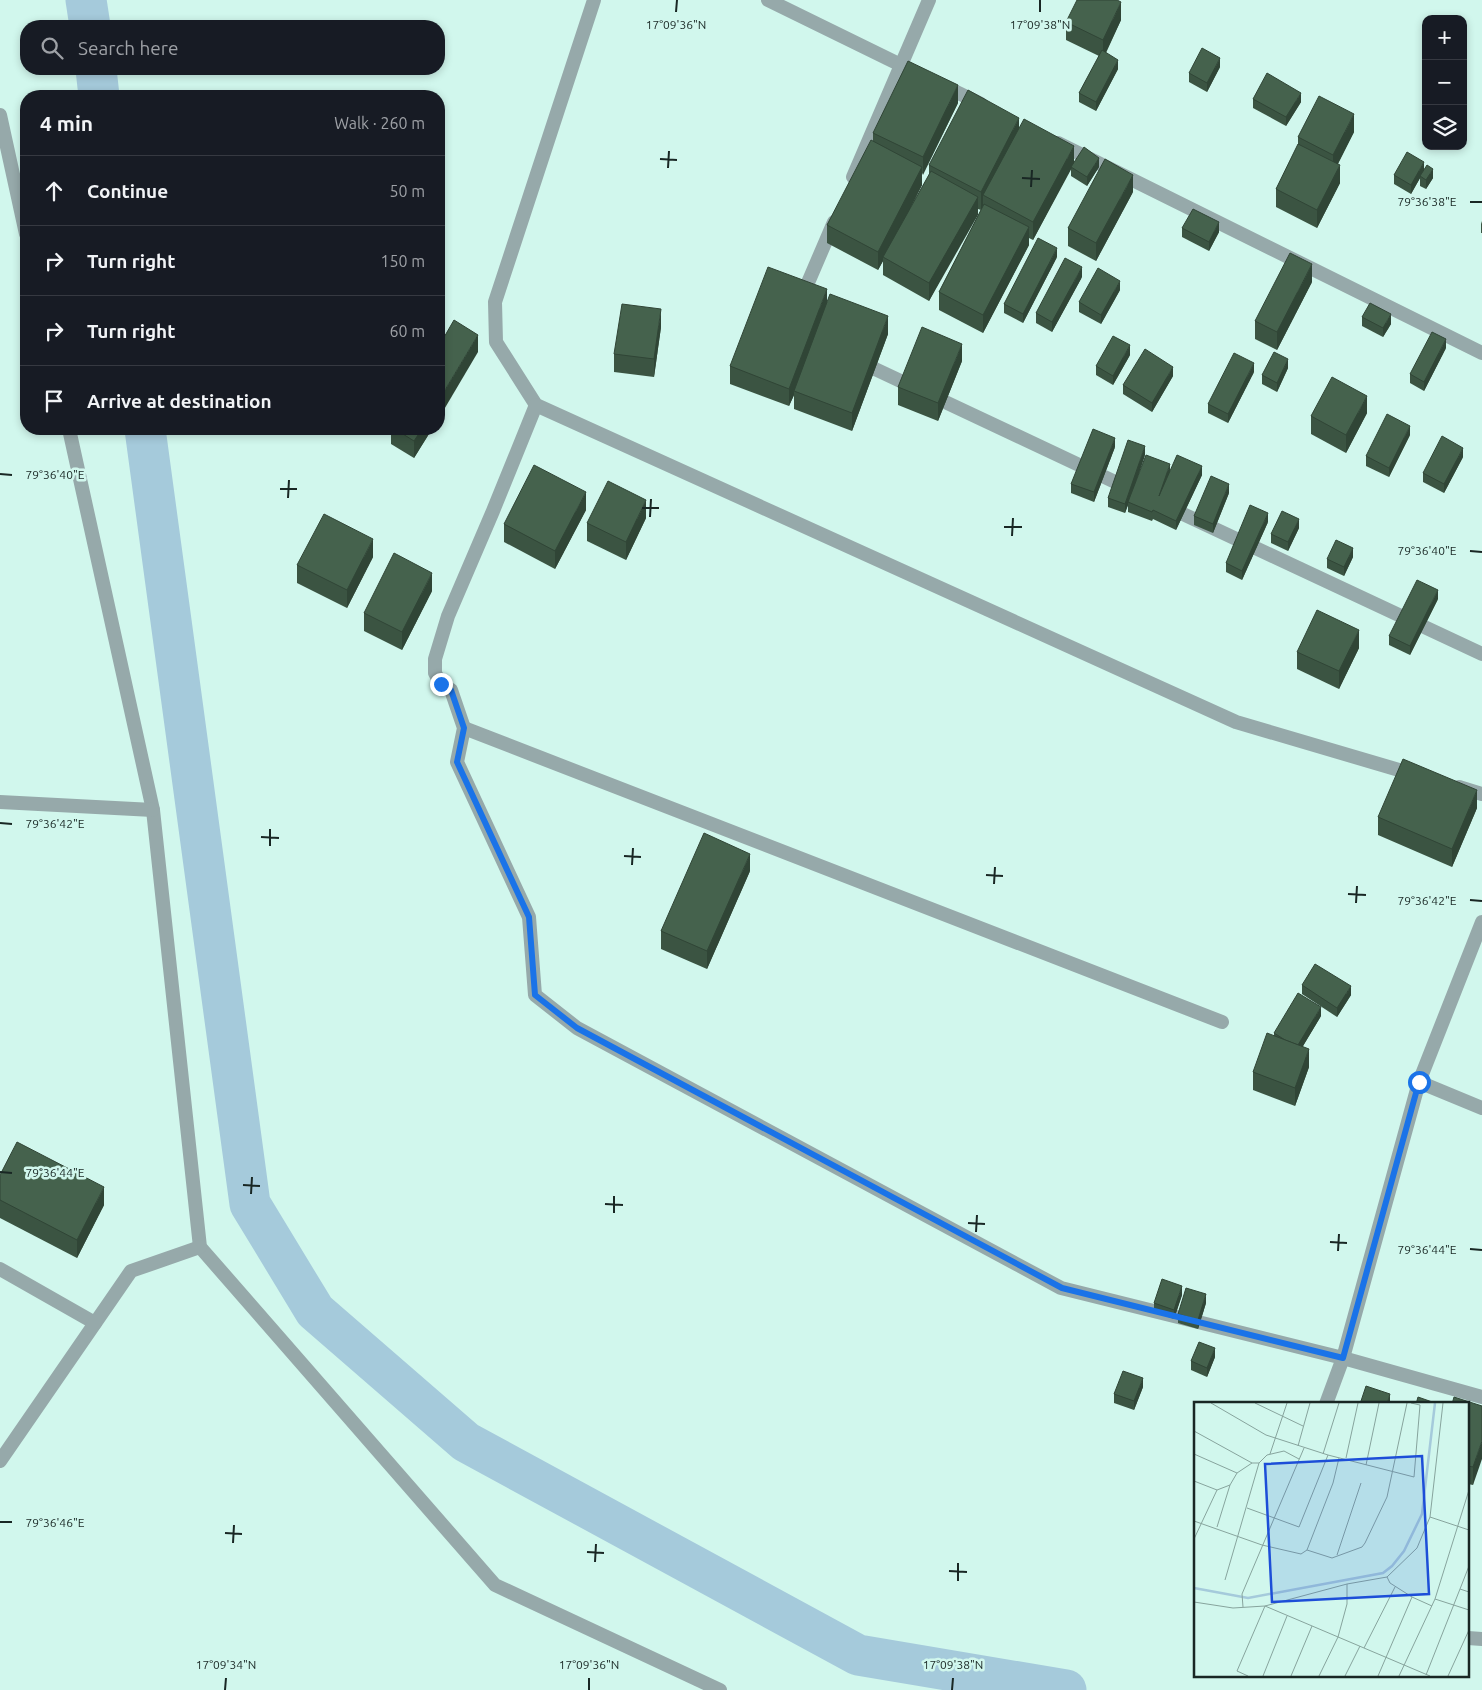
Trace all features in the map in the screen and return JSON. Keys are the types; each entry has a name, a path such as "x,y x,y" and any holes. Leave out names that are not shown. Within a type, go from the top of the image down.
{"street":[{"path":"594,0 495,302 496,342 536,405 1236,722 1425,777"},
{"path":"768,0 991,109"},
{"path":"847,192 929,0"},
{"path":"0,115 20,207"},
{"path":"1044,136 1482,353"},
{"path":"796,310 839,210"},
{"path":"842,354 1140,493"},
{"path":"536,405 448,616 435,660 435,673 441,684 451,690 464,728 457,762 529,917 535,995 577,1028 1062,1288 1343,1358 1482,1397"},
{"path":"70,435 153,810 200,1247 495,1585 720,1690"},
{"path":"1158,502 1482,654"},
{"path":"464,728 1222,1022"},
{"path":"1444,783 1482,794"},
{"path":"0,802 153,810"},
{"path":"1327,1402 1343,1358 1419,1082 1482,922"},
{"path":"1419,1082 1482,1108"},
{"path":"0,1461 131,1271 200,1247"},
{"path":"0,1269 95,1323"}],"building":[{"path":"1077,0 1117,0 1121,2 1103,40 1066,22"},
{"path":"1202,48 1220,58 1207,83 1189,73"},
{"path":"1102,50 1118,60 1096,102 1079,93"},
{"path":"908,61 958,85 923,157 873,133"},
{"path":"1267,73 1301,93 1286,117 1253,99"},
{"path":"968,90 1019,118 981,192 929,165"},
{"path":"1319,96 1354,114 1333,155 1298,137"},
{"path":"1024,119 1074,146 1033,222 983,195"},
{"path":"871,140 922,167 878,252 827,225"},
{"path":"1298,144 1340,165 1317,210 1276,189"},
{"path":"1084,147 1099,158 1087,177 1071,167"},
{"path":"1407,152 1424,162 1411,185 1394,175"},
{"path":"1105,159 1133,175 1096,243 1068,228"},
{"path":"1427,165 1433,169 1426,180 1420,176"},
{"path":"931,171 978,197 929,283 883,257"},
{"path":"984,204 1029,227 983,315 939,292"},
{"path":"1193,209 1219,222 1209,242 1182,228"},
{"path":"1038,238 1057,248 1023,314 1004,304"},
{"path":"1290,253 1312,264 1277,332 1255,321"},
{"path":"1065,258 1082,267 1052,322 1036,313"},
{"path":"768,267 827,289 789,389 730,366"},
{"path":"1098,268 1120,281 1101,315 1079,302"},
{"path":"830,294 888,316 852,413 794,391"},
{"path":"1370,303 1391,314 1383,328 1362,317"},
{"path":"622,304 661,309 654,359 614,354"},
{"path":"454,320 478,335 445,390 445,336"},
{"path":"922,327 962,344 938,403 898,387"},
{"path":"1432,332 1446,339 1424,382 1410,374"},
{"path":"1113,336 1130,345 1113,376 1096,366"},
{"path":"1145,349 1173,367 1152,403 1123,385"},
{"path":"1274,352 1288,359 1277,383 1262,375"},
{"path":"1234,353 1254,363 1228,414 1208,404"},
{"path":"1332,377 1367,396 1346,435 1311,416"},
{"path":"1387,414 1410,426 1389,468 1366,456"},
{"path":"1093,429 1115,438 1094,492 1071,484"},
{"path":"404,435 418,435 414,441"},
{"path":"1442,436 1463,448 1444,484 1423,473"},
{"path":"1128,440 1145,446 1125,504 1108,498"},
{"path":"1146,455 1170,464 1159,496 1177,455 1202,466 1176,521 1153,510 1152,512 1128,502"},
{"path":"534,465 586,492 555,551 504,524"},
{"path":"1211,476 1229,484 1213,524 1194,516"},
{"path":"608,481 646,500 626,542 587,523"},
{"path":"1250,505 1268,513 1242,571 1226,563"},
{"path":"1282,511 1299,519 1288,542 1271,534"},
{"path":"324,514 373,539 347,590 297,565"},
{"path":"1336,540 1353,548 1344,567 1327,559"},
{"path":"394,553 432,573 402,632 364,613"},
{"path":"1417,580 1438,590 1410,646 1389,636"},
{"path":"1317,610 1359,630 1339,671 1297,652"},
{"path":"1403,759 1477,790 1452,849 1378,817"},
{"path":"704,833 750,854 707,951 661,931"},
{"path":"1315,964 1351,986 1337,1008 1302,985"},
{"path":"1298,993 1321,1007 1298,1045 1274,1033"},
{"path":"1267,1033 1309,1049 1295,1088 1253,1072"},
{"path":"17,1142 104,1187 77,1240 0,1200 0,1175"},
{"path":"1162,1279 1182,1286 1174,1310 1154,1303"},
{"path":"1186,1288 1206,1294 1198,1320 1178,1314"},
{"path":"1199,1342 1215,1348 1207,1368 1191,1361"},
{"path":"1123,1371 1143,1378 1134,1401 1114,1394"},
{"path":"1366,1386 1390,1394 1388,1402 1361,1402"},
{"path":"1418,1397 1432,1402 1417,1402"},
{"path":"1454,1397 1470,1402 1453,1402"},
{"path":"1470,1402 1482,1406 1482,1441 1473,1467 1470,1466"}],"waterway":[{"path":"86,0 89,20"},
{"path":"97,75 98,90"},
{"path":"146,435 250,1204 315,1311 466,1442 858,1655 1066,1690"}],"route":[{"path":"441,684 451,690 464,728 457,762 529,917 535,995 577,1028 1062,1288 1343,1358 1419,1082"}]}
